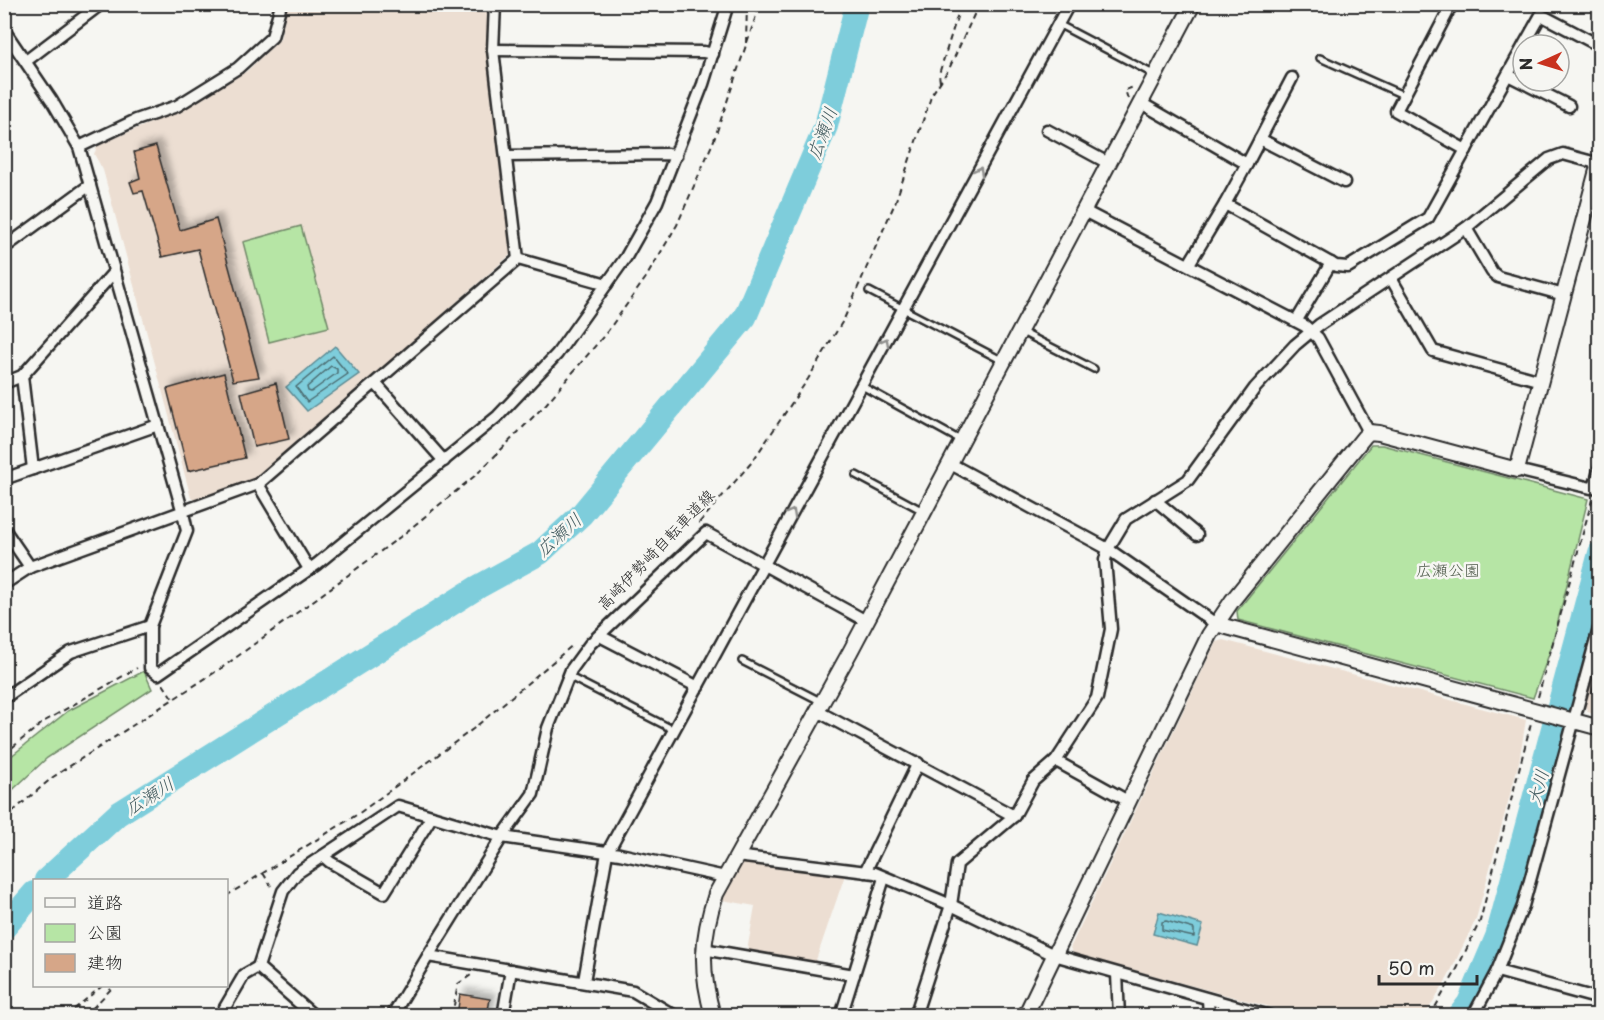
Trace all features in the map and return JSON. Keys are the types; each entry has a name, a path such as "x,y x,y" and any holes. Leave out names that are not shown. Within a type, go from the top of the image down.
{"street":[{"path":"26,61 101,4"},
{"path":"79,147 136,120 177,106 238,68 272,37 281,4"},
{"path":"495,4 494,50 518,259"},
{"path":"8,34 79,147 183,513 187,531 150,626 150,668 158,674 309,569 444,461 498,416 557,354 642,231 676,156 728,4"},
{"path":"585,981 607,854 676,731 1069,4"},
{"path":"713,1016 702,970 703,949 709,916 725,877 866,621 1084,211 1108,163 1136,97 1155,75 1193,4"},
{"path":"1452,4 1396,111 1466,150"},
{"path":"1531,33 1541,15 1599,46"},
{"path":"494,50 704,52 712,54"},
{"path":"1225,204 1336,266 1348,267 1428,218 1511,70"},
{"path":"1508,75 1569,106"},
{"path":"1189,264 1225,204 1292,78"},
{"path":"1136,97 1247,164"},
{"path":"1047,130 1108,163"},
{"path":"1260,139 1344,182"},
{"path":"915,1016 951,905 957,864 1014,816 1033,781 1056,761 1096,698 1111,629 1105,560 1108,549 1126,519 1188,480 1255,388 1295,345 1312,331 1392,280 1467,228 1549,159 1563,154 1599,162 1517,470"},
{"path":"506,156 676,156"},
{"path":"4,248 90,185"},
{"path":"1084,211 1297,320 1312,331 1369,432"},
{"path":"1467,228 1492,272 1498,276 1564,295"},
{"path":"518,259 607,284"},
{"path":"4,584 30,567 258,484 518,259"},
{"path":"1297,320 1331,263"},
{"path":"4,382 22,376 114,272"},
{"path":"1392,280 1433,351 1541,381"},
{"path":"22,376 33,469"},
{"path":"376,384 444,461"},
{"path":"4,480 158,425"},
{"path":"1369,432 1591,488 1595,485 1599,466"},
{"path":"1025,1016 1216,624 1369,432"},
{"path":"949,463 1108,549 1216,624 1599,728"},
{"path":"258,484 309,569"},
{"path":"1155,500 1197,534"},
{"path":"4,529 30,567"},
{"path":"392,1016 502,837 532,794 548,728 568,676 590,644 706,532 866,621"},
{"path":"1473,1016 1497,971 1523,906 1571,721 1599,625"},
{"path":"4,698 71,652 150,626"},
{"path":"600,636 698,687"},
{"path":"820,706 1014,816"},
{"path":"1056,761 1128,801"},
{"path":"865,872 918,763"},
{"path":"220,1016 244,975 258,967 283,891 297,873 398,806 502,837 607,854 725,877"},
{"path":"323,855 330,862 384,893 432,816"},
{"path":"736,856 865,872 951,905 1054,955 1270,1016"},
{"path":"841,1016 884,878"},
{"path":"703,949 854,975"},
{"path":"428,956 633,991 675,1016"},
{"path":"258,967 314,1016"},
{"path":"503,1016 511,970"},
{"path":"1497,971 1599,999"},
{"path":"1117,974 1119,1016"},
{"path":"1208,999 1209,1016"}],"lane":[{"path":"1058,24 1155,75"},
{"path":"4,49 8,34"},
{"path":"1320,58 1404,95"},
{"path":"869,291 1004,362"},
{"path":"1020,331 1094,369"},
{"path":"862,386 961,441"},
{"path":"856,475 924,511"},
{"path":"742,661 820,706"},
{"path":"568,676 676,731"}],"path":[{"path":"746,45 744,34 747,4"},
{"name":"高崎伊勢崎自転車道線","path":"940,83 939,74 961,4"},
{"name":"高崎伊勢崎自転車道線","path":"699,524 752,462 808,379 844,319 882,234 932,94 940,83 979,4"},
{"path":"1430,1016 1456,971 1480,921 1592,501 1591,488"},
{"path":"228,895 358,814 473,729 577,642"},
{"path":"4,754 63,709 141,666"},
{"path":"162,682 173,699"},
{"path":"452,1016 458,984"},
{"path":"66,1016 101,987"},
{"path":"85,1016 113,987"}],"shaded area":[{"path":"288,5 487,5 489,64 511,254 254,481 196,501 191,498 103,170 94,154 98,145 179,111 247,71 280,39"},
{"path":"1223,640 1526,720 1519,762 1476,919 1448,977 1425,1015 1300,1015 1074,954 1070,948 1216,642"},
{"path":"1599,651 1599,716 1588,712 1585,706"},
{"path":"743,862 845,875 815,963 747,951 755,906 722,900"}],"green space":[{"path":"301,226 329,327 269,342 243,242"},
{"name":"広瀬公園","path":"1371,445 1382,445 1588,499 1552,646 1533,698 1238,620 1237,611"},
{"path":"144,671 152,689 47,758 5,797 5,761 68,711"}],"water":[{"path":"335,346 359,374 307,411 286,387"},
{"path":"1159,912 1203,925 1197,946 1153,934"}],"building":[{"path":"156,146 180,230 216,219 259,377 233,381 198,249 162,257 143,191 134,193 130,182 140,178 134,152"},
{"path":"224,373 245,458 188,471 167,389"},
{"path":"276,383 289,439 254,447 241,393"},
{"path":"1600,663 1600,694 1592,692"},
{"path":"460,994 490,999 487,1016 457,1016"}],"waterway":[{"name":"広瀬川","path":"47,879 118,814 478,587 540,553 581,515 745,317 826,126 857,4"},
{"name":"大川","path":"1459,1016 1469,1003 1497,937 1600,553"},
{"name":"広瀬川","path":"4,928 33,894"}]}
